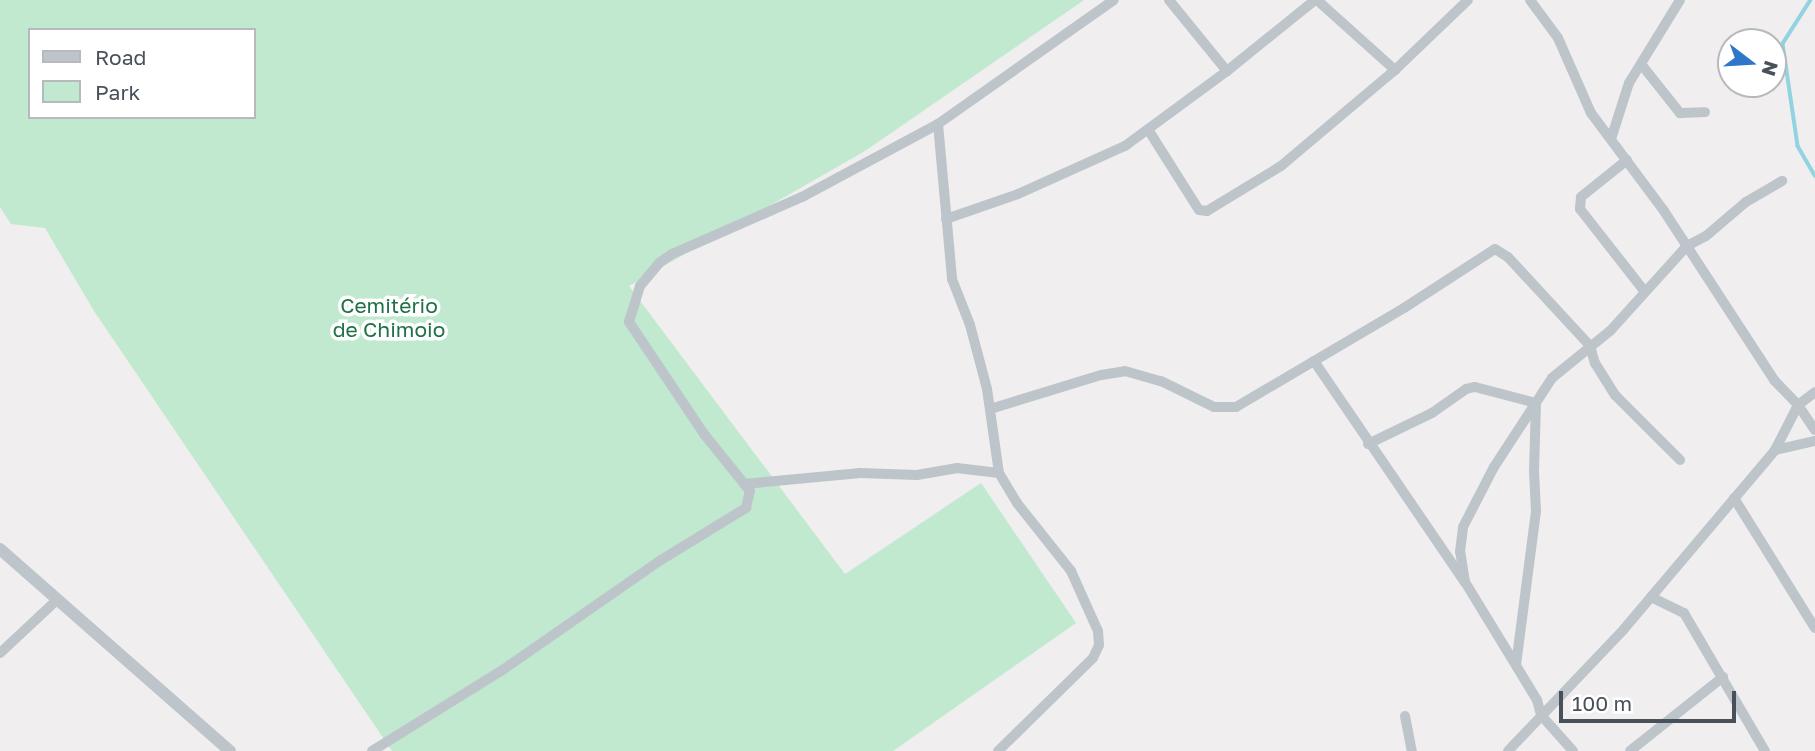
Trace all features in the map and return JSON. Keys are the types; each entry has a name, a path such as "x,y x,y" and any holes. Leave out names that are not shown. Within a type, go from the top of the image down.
{"street":[{"path":"372,751 504,669 661,559 746,508 750,491 704,433 629,322 640,286 659,263 672,254 802,197 938,124 1114,0"},
{"path":"1169,0 1227,71"},
{"path":"946,219 1007,198 1063,174 1149,131 1316,0 1395,70"},
{"path":"1149,131 1199,210 1207,211 1267,177 1395,70 1468,0"},
{"path":"1530,0 1549,22 1583,98 1688,246 1774,380 1798,405 1815,430"},
{"path":"1611,139 1629,83 1680,0"},
{"path":"1641,64 1680,113 1704,112"},
{"path":"938,124 952,279 976,346 990,409 999,473 1017,503 1071,571 1098,631 1099,645 1093,658 998,751"},
{"path":"1627,160 1581,197 1580,209 1645,292"},
{"path":"1465,582 1460,552 1463,527 1494,467 1552,378 1611,330 1688,246 1706,236 1746,202 1782,181"},
{"path":"990,409 1101,375 1125,371 1154,379 1214,407 1236,407 1314,362 1495,249 1508,257 1590,346 1595,363 1615,395 1680,460"},
{"path":"1314,362 1465,582 1537,700 1541,715 1573,751"},
{"path":"1368,444 1432,413 1459,394 1475,387 1536,403"},
{"path":"1508,751 1625,629 1775,450 1798,405 1815,392"},
{"path":"1516,665 1536,511 1536,403"},
{"path":"1775,450 1815,440"},
{"path":"744,484 860,473 917,475 957,468 999,473"},
{"path":"1734,498 1815,628"},
{"path":"0,549 230,751"},
{"path":"1651,597 1684,613 1765,751"},
{"path":"0,653 58,599"},
{"path":"1630,751 1723,677"},
{"path":"1405,716 1412,751"}],"green space":[{"name":"Cemitério de Chimoio","path":"0,0 1084,0 865,151 629,286 845,574 981,483 1076,623 893,751 392,751 94,311 45,228 11,224 0,207"}],"waterway":[{"path":"1811,0 1783,44 1798,146 1815,175"}]}
